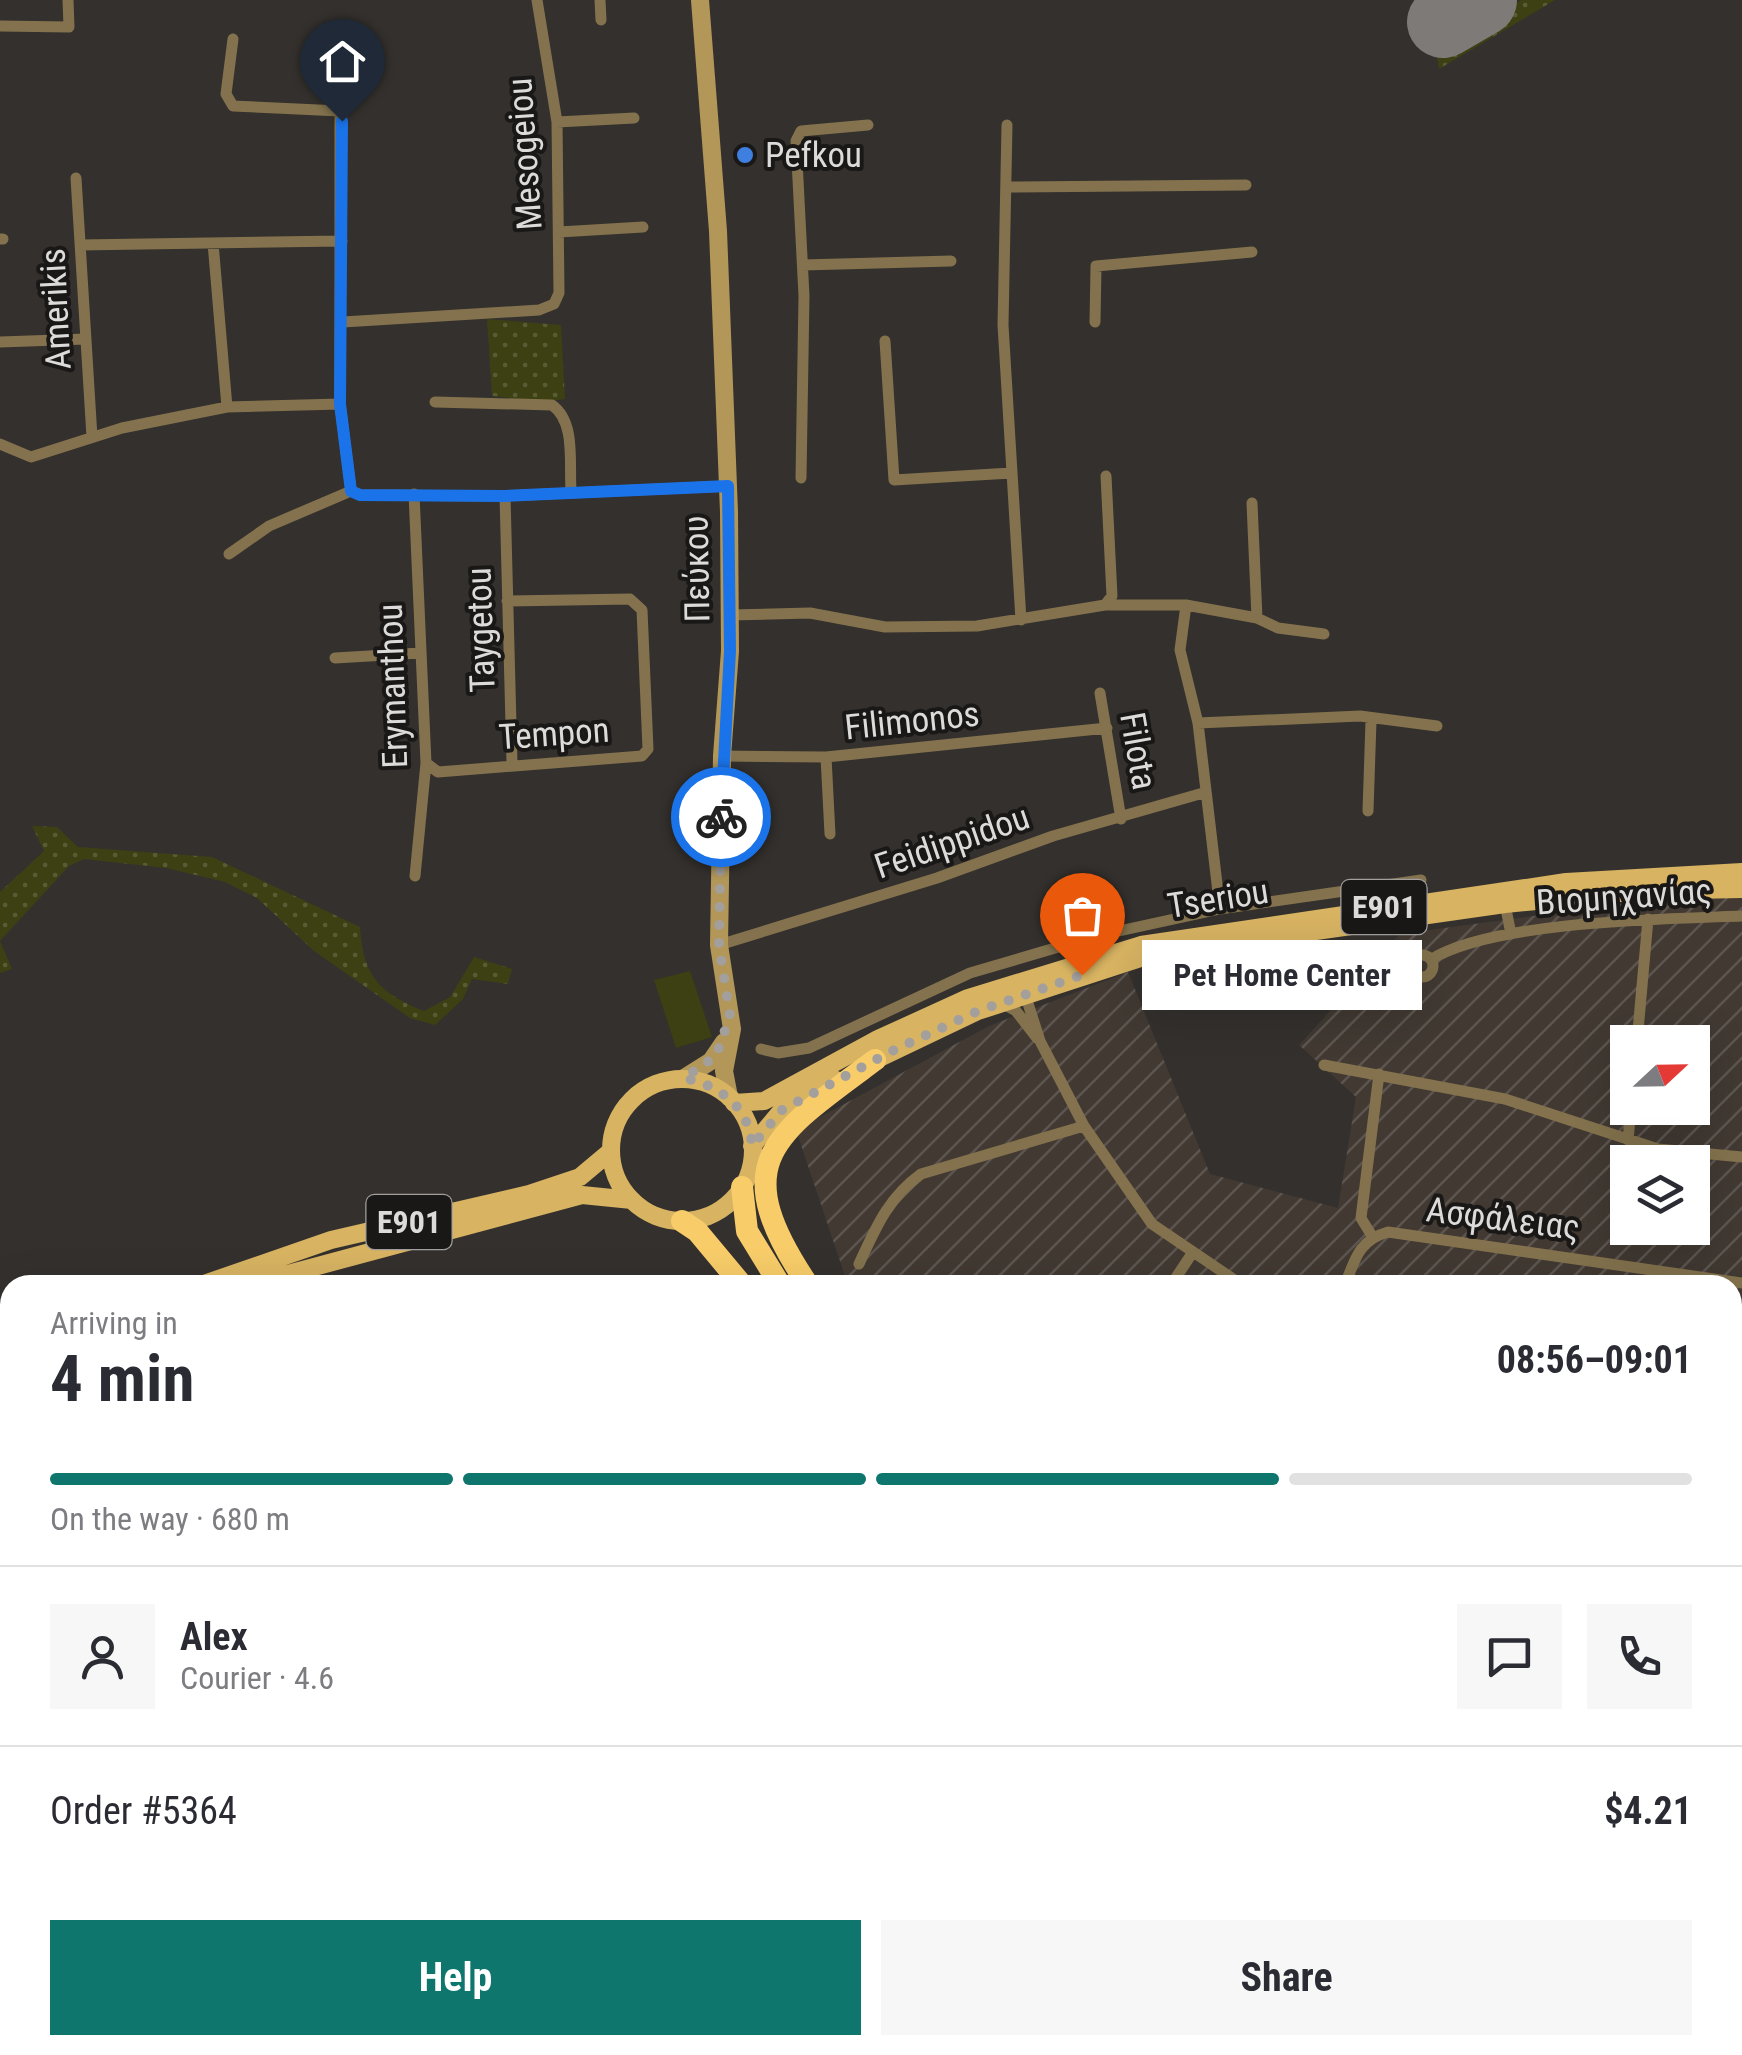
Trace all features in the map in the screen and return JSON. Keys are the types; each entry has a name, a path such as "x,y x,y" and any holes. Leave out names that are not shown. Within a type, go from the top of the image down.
{"highway":[{"path":"802,1275 769,1220 768,1167 794,1121 875,1060"},
{"path":"742,1188 747,1230 774,1275"},
{"path":"682,1221 697,1230 734,1275"}],"main road":[{"name":"Πεύκου","path":"700,0 718,231 728,486 730,615 722,756 719,945 730,1016 724,1071 732,1100"},
{"name":"Tseriou","path":"732,1100 764,1101 878,1040 968,998 1141,944 1566,882 1742,872"},
{"name":"Tseriou","path":"752,1146 782,1110 875,1060 1000,1003 1150,956 1504,904 1641,891 1742,888"},
{"path":"684,1078 716,1056 730,1016"},
{"path":"684,1078 708,1084 732,1100 744,1116 752,1164 742,1188 726,1206 704,1218 682,1221 660,1218 632,1200 614,1173 610,1151 614,1129 638,1093 660,1082 684,1078"},
{"name":"E901","path":"230,1275 331,1240 580,1177 610,1151"},
{"name":"E901","path":"283,1275 582,1195 605,1194 632,1200"}],"street":[{"path":"0,26 69,26 68,0"},
{"name":"Mesogeiou","path":"343,322 539,310 554,304 559,293 557,122 537,0"},
{"path":"600,0 602,20"},
{"path":"233,39 226,94 233,106 340,110 340,404 351,491"},
{"path":"557,122 634,118"},
{"path":"801,478 803,265 796,141 801,130 868,125"},
{"path":"1007,125 1002,325 1021,620"},
{"name":"Amerikis","path":"76,178 92,437"},
{"path":"1006,187 1246,185"},
{"path":"558,232 643,227"},
{"path":"80,245 342,241"},
{"path":"213,243 227,407"},
{"path":"1095,322 1096,266 1252,252"},
{"path":"803,265 950,262"},
{"path":"0,342 86,339"},
{"path":"885,341 894,480 1011,472"},
{"path":"435,402 552,405 562,412 568,424 571,489"},
{"path":"0,444 31,457 92,437 227,407 340,404"},
{"path":"1105,605 1112,596 1106,476"},
{"path":"229,554 269,526 351,491 360,495 505,496 571,489 728,486"},
{"name":"Erymanthou","path":"414,494 426,763 415,876"},
{"name":"Taygetou","path":"505,496 512,764"},
{"path":"1252,502 1257,618"},
{"name":"Tempon","path":"426,763 438,772 642,756 648,749 642,610 630,599 507,602"},
{"path":"730,615 810,613 885,628 1021,620 1105,605 1186,605 1257,618 1278,628 1324,634"},
{"path":"1186,605 1180,650 1198,723 1203,793 1220,909"},
{"path":"334,658 420,653"},
{"name":"Filota","path":"1100,693 1121,819"},
{"path":"1198,723 1360,716 1371,721 1437,726"},
{"path":"1368,811 1371,721"},
{"name":"Filimonos","path":"722,756 826,758 1107,728"},
{"path":"826,758 830,834"},
{"name":"Feidippidou","path":"719,945 937,878 1053,836 1203,793"},
{"path":"762,1049 778,1053 809,1048 970,973 1096,936 1220,909 1421,880"},
{"name":"Βιομηχανίας","path":"1504,904 1511,934"},
{"name":"Βιομηχανίας","path":"1432,959 1511,934 1648,919 1742,916"},
{"path":"1639,1025 1648,919"},
{"path":"1025,994 1040,1041 1084,1126 1152,1224 1227,1275"},
{"path":"1000,1003 1016,1011 1040,1041"},
{"path":"1324,1065 1505,1098 1658,1148 1742,1157"},
{"path":"1372,1236 1361,1218 1379,1074"},
{"path":"1628,1140 1629,1125"},
{"path":"860,1264 882,1214 899,1190 921,1174 1084,1126"},
{"name":"Ασφάλειας","path":"1349,1275 1360,1247 1372,1236 1388,1232 1673,1275"},
{"path":"1178,1275 1194,1252"}],"shaded area":[{"path":"1688,895 1742,897 1742,1275 845,1275 796,1130 989,1026 1128,972 1210,1174 1338,1208 1356,1097 1299,1045 1400,934"}],"green space":[{"path":"1428,0 1446,0 1433,8 1441,48 1521,0 1555,0 1439,69"},
{"path":"487,319 561,325 565,399 544,402 492,396"},
{"path":"32,826 57,827 78,847 212,857 360,927 365,958 376,981 395,997 424,1011 450,997 474,957 512,969 508,984 472,979 463,999 435,1025 410,1018 314,951 257,898 225,882 166,868 84,859 69,866 0,941 0,892 44,851"},
{"path":"0,941 12,969 0,973"},
{"path":"690,971 712,1037 676,1048 654,980"}],"runway":[{"path":"1443,22 1481,0"}],"way so far":[{"path":"721,817 719,945 730,1016 724,1043 716,1056 684,1078 708,1084 730,1097 744,1116 752,1146 782,1110 892,1051 978,1011 1082,975"}],"place":[{"name":"Pefkou","path":"745,155"},
{"name":"Pet Home Center","path":"1082,975"}],"route":[{"path":"342,121 340,404 351,491 360,495 505,496 571,489 728,486 730,651 721,817"}]}
